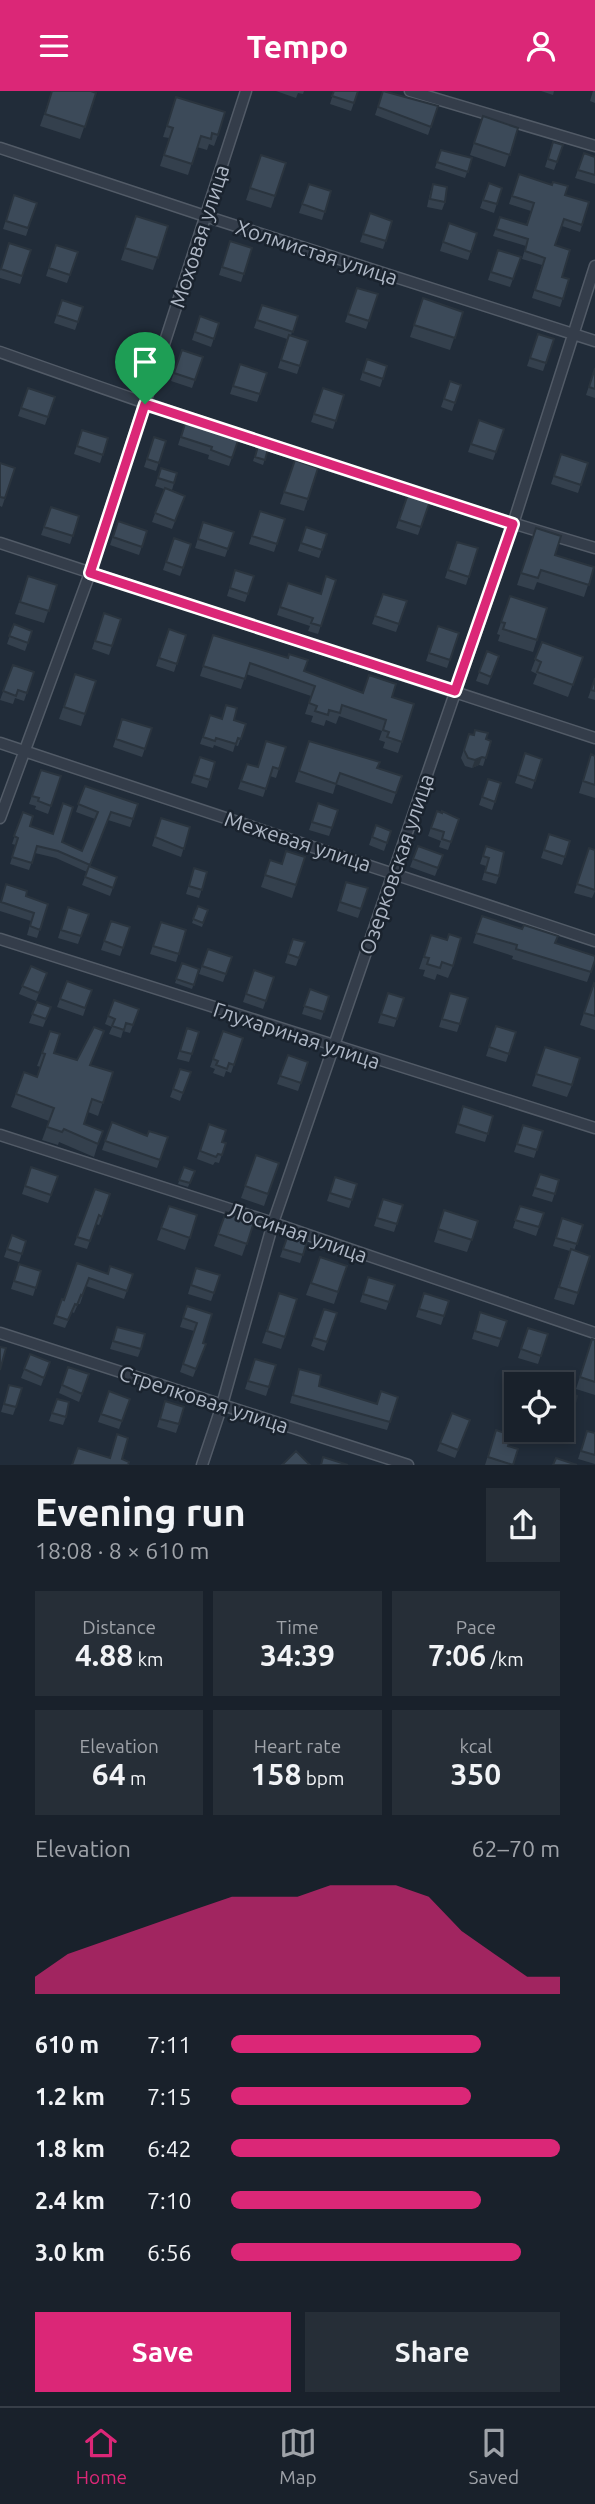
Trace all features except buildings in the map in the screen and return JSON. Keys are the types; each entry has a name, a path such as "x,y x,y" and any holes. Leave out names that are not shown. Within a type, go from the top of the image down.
{"street":[{"name":"Моховая улица","path":"0,818 90,573 246,91"},
{"path":"410,91 595,146"},
{"name":"Холмистая улица","path":"0,148 595,341"},
{"name":"Озерковская улица","path":"202,1465 222,1405 273,1223 513,524 595,265"},
{"path":"0,352 145,404 513,524 595,548"},
{"path":"0,544 595,738"},
{"name":"Межевая улица","path":"0,743 595,941"},
{"name":"Глухариная улица","path":"0,939 595,1128"},
{"name":"Лосиная улица","path":"0,1135 273,1223 595,1333"},
{"name":"Стрелковая улица","path":"0,1333 408,1465"}],"route":[{"path":"145,404 513,524 455,691 90,573 145,404"}]}
